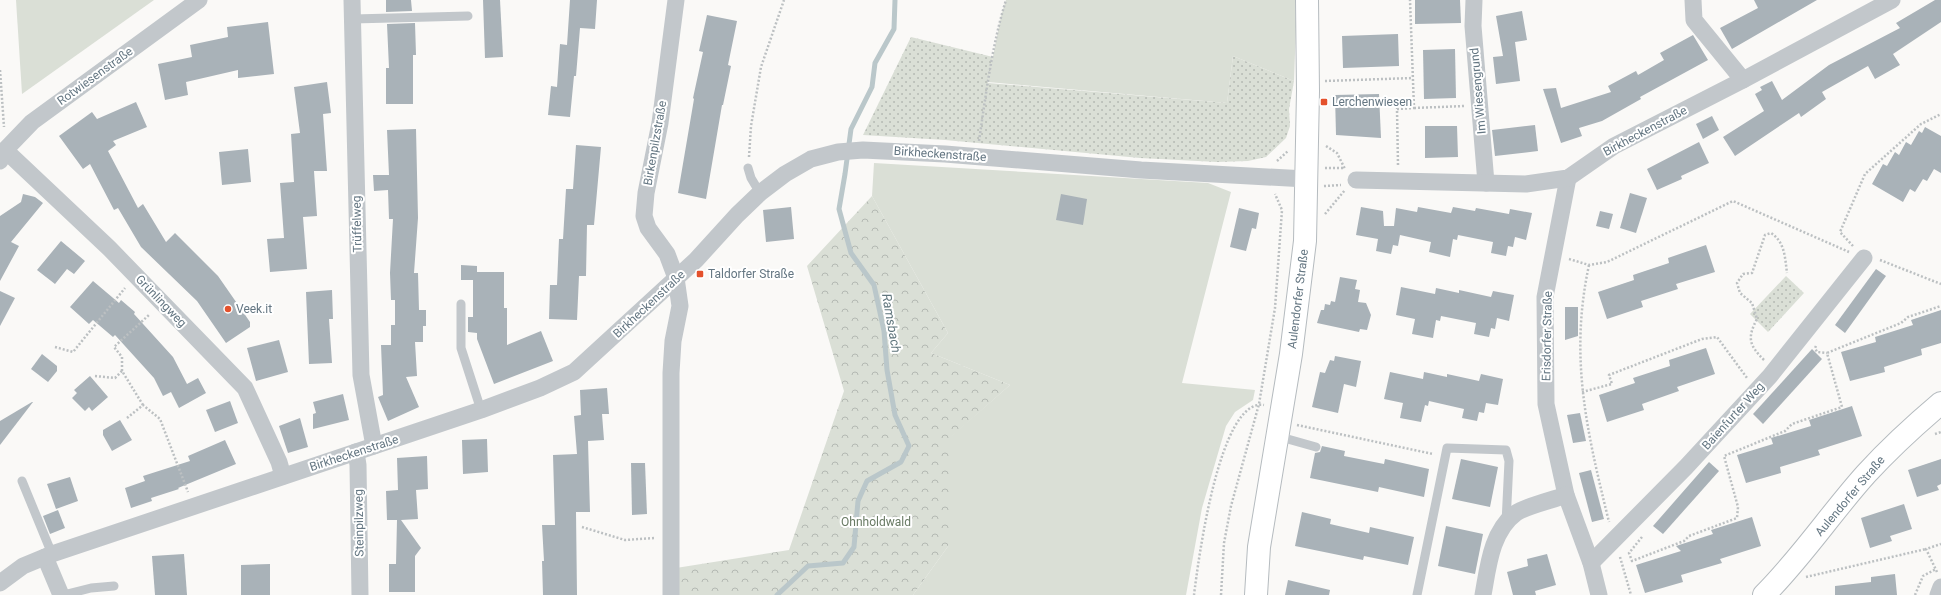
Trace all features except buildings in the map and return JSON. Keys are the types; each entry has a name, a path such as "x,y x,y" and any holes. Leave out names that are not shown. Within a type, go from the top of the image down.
{"main road":[{"name":"Aulendorfer Straße","path":"1256,595 1259,547 1278,436 1298,302 1305,241 1308,91 1307,0"},
{"name":"Aulendorfer Straße","path":"1764,595 1788,571 1866,474 1918,422 1941,403"}],"street":[{"name":"Rotwiesenstraße","path":"3,155 32,122 199,0"},
{"name":"Trüffelweg","path":"352,0 361,375 374,446"},
{"name":"Birkenpilzstraße","path":"676,0 660,123 646,193 644,216 648,228 667,254 676,278"},
{"name":"Im Wiesengrund","path":"1474,0 1473,26 1486,182"},
{"path":"1693,0 1694,20 1743,80"},
{"name":"Birkheckenstraße","path":"1350,174 1398,182 1486,182 1526,184 1568,178 1614,146 1743,80 1892,0"},
{"name":"Birkheckenstraße","path":"0,583 22,566 48,556 481,410 540,388 574,372 676,278 760,192 785,174 811,159 838,152 863,150 1141,170 1306,179"},
{"name":"Grünlingweg","path":"3,155 135,274 244,388 279,462 283,476"},
{"name":"Erisdorfer Straße","path":"1568,178 1545,297 1546,404 1566,495 1591,563 1599,595"},
{"name":"Baienfurter Weg","path":"1591,563 1686,467 1757,391 1864,258"},
{"path":"671,595 671,372 673,341 680,306 676,278"},
{"name":"Steinpilzweg","path":"356,452 358,465 360,595"},
{"path":"1483,595 1492,549 1499,534 1506,524 1516,513 1566,495"},
{"path":"48,556 62,595"},
{"path":"1938,595 1940,581"}],"lane":[{"path":"352,19 468,16"},
{"path":"748,168 751,178 760,192"},
{"path":"461,304 461,348 481,410"},
{"path":"1278,436 1316,447"},
{"path":"1417,595 1447,448 1506,450 1509,461 1506,524"},
{"path":"22,481 48,556"},
{"path":"62,595 92,592 114,586"}],"path":[{"path":"748,168 751,126 762,67 784,0"},
{"path":"976,157 988,82 1001,16 1006,0"},
{"path":"1410,0 1414,108"},
{"path":"0,70 3,155"},
{"path":"1320,81 1413,78"},
{"path":"1398,182 1397,109 1459,106"},
{"path":"1864,258 1840,232 1865,174 1921,124 1941,114"},
{"path":"1220,595 1224,543 1231,506 1259,404 1275,308 1282,210 1275,196 1277,161 1286,154 1293,145 1306,144 1328,147 1337,153 1350,174"},
{"path":"1306,179 1319,186 1337,186 1350,174"},
{"path":"1323,217 1340,195 1350,174"},
{"path":"1553,256 1589,265 1608,262 1733,201 1864,258 1887,262 1941,284"},
{"path":"1774,371 1759,355 1750,342 1750,333 1757,319 1752,303 1740,293 1737,283 1743,274 1752,273 1761,242 1765,235 1771,233 1776,237 1784,251 1787,273"},
{"path":"1589,265 1580,342 1582,392 1588,433 1609,522 1616,538 1631,595"},
{"path":"55,347 73,352 135,274"},
{"path":"162,302 114,348 122,357 122,371 143,405 160,419 193,506"},
{"path":"1636,517 1650,527 1629,553 1632,561 1684,541 1689,536 1737,518 1738,507 1724,456 1785,431 1792,424 1842,407 1827,353 1901,323 1908,317 1941,306"},
{"path":"1582,392 1612,384 1609,375 1702,339 1717,337 1757,391"},
{"path":"95,376 115,378 122,371"},
{"path":"1194,595 1208,508 1231,431 1240,417 1249,409 1259,404"},
{"path":"127,418 143,405"},
{"path":"1303,427 1446,457"},
{"path":"582,528 625,540 671,537"},
{"path":"1799,579 1926,549 1941,544"},
{"path":"1926,549 1940,581"},
{"path":"1915,595 1923,576 1936,569"}],"green space":[{"path":"16,0 154,0 22,94"},
{"path":"1006,0 1295,0 1296,26 1294,81 1233,56 1227,103 988,82 1001,16"},
{"path":"911,37 993,57 988,83 1227,103 1233,56 1294,81 1289,109 1290,126 1286,138 1266,157 1248,161 1217,162 1140,158 945,140 863,135"},
{"path":"874,163 1208,183 1231,192 1182,383 1255,390 1253,400 1235,412 1226,426 1202,508 1186,595 913,595 949,545 948,439 1010,385 931,353 948,333 872,196"},
{"name":"Ohnholdwald","path":"872,196 948,333 931,353 1010,385 949,439 949,545 913,595 677,595 676,568 789,550 844,391 807,266"},
{"path":"1786,276 1804,293 1768,332 1750,314"}],"waterway":[{"name":"Ramsbach","path":"777,595 808,566 843,563 854,547 858,501 867,481 901,462 909,446 895,415 887,370 884,331 874,285 851,253 839,209 851,129 872,87 875,63 894,29 895,0"}],"place":[{"name":"Lerchenwiesen","path":"1324,102"},
{"name":"Taldorfer Straße","path":"700,274"},
{"name":"Veek.it","path":"228,309"}]}
